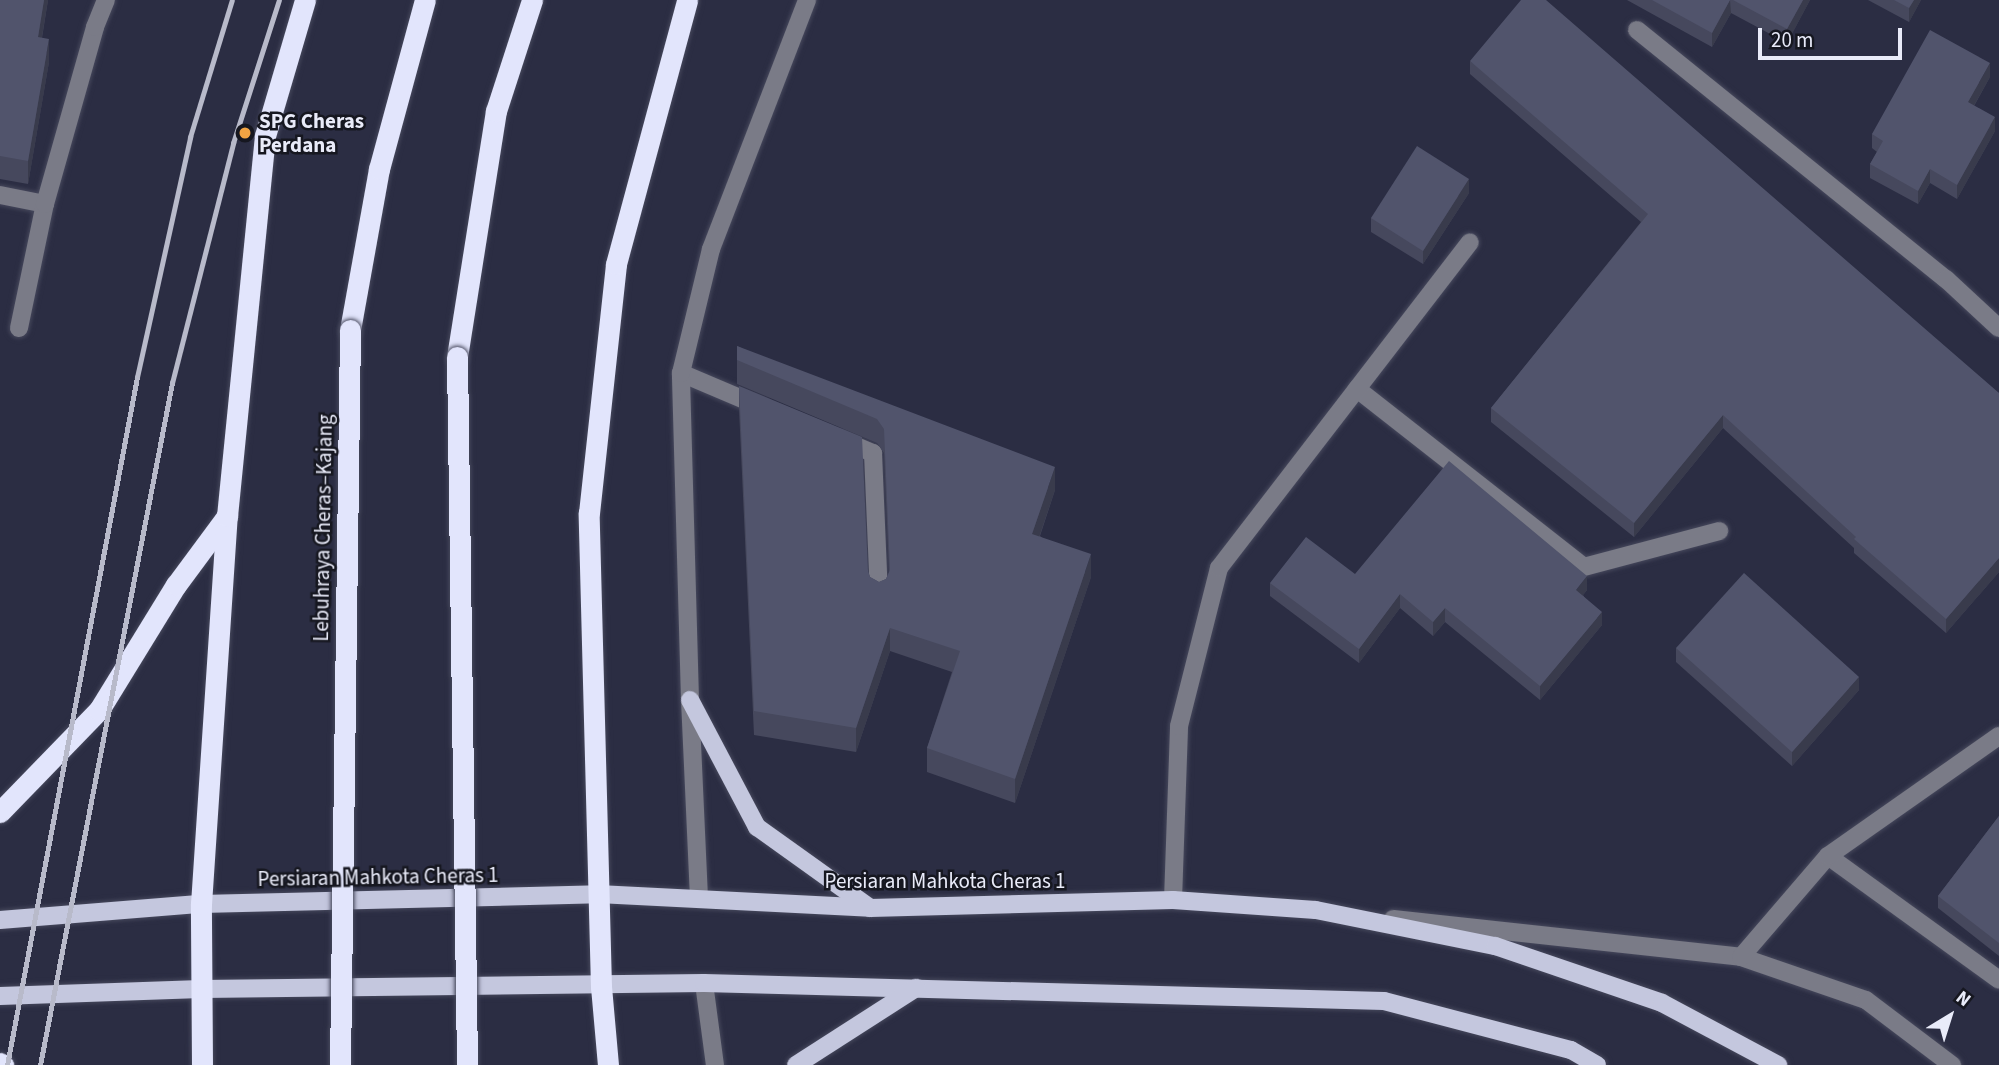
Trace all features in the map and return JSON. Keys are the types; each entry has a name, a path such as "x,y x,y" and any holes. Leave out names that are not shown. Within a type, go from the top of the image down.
{"highway":[{"path":"202,1065 201,904 227,516 265,136 305,0"},
{"name":"Lebuhraya Cheras–Kajang","path":"340,1065 350,330 379,169 425,0"},
{"path":"467,1065 457,357 496,111 532,0"},
{"path":"608,1065 601,986 589,513 616,264 687,0"},
{"path":"0,812 99,709 176,584 227,516"}],"main road":[{"path":"690,700 757,827 870,908"},
{"name":"Persiaran Mahkota Cheras 1","path":"0,920 201,904 598,894 870,908 1173,900 1317,910 1495,946 1662,1003 1778,1065"},
{"path":"0,996 201,989 704,983 1384,1001 1571,1050 1597,1065"},
{"path":"796,1065 916,988"}],"street":[{"path":"19,328 45,204 95,27 106,0"},
{"path":"699,898 690,700 681,373 711,249 807,0"},
{"path":"1637,30 1946,279 1999,328"},
{"path":"0,195 45,204"},
{"path":"1173,900 1179,726 1219,568 1470,242"},
{"path":"681,373 783,416"},
{"path":"1357,389 1584,567 1719,531"},
{"path":"822,432 873,453 879,594"},
{"path":"1741,957 1828,856 1999,736"},
{"path":"1828,856 1999,980"},
{"path":"1317,910 1741,957 1866,1000 1952,1065"},
{"path":"704,983 715,1065"}],"building":[{"path":"0,0 44,0 38,37 49,39 28,161 0,156"},
{"path":"1521,0 1546,0 1999,393 1999,558 1946,619 1854,539 1856,537 1723,415 1634,523 1491,408 1648,214 1470,61"},
{"path":"1652,0 1730,0 1712,33"},
{"path":"1733,0 1803,0 1787,29"},
{"path":"1894,0 1914,0 1909,8"},
{"path":"1930,30 1990,63 1968,102 1995,117 1957,185 1930,169 1918,191 1870,164 1883,141 1872,134"},
{"path":"1417,146 1469,179 1423,251 1371,218"},
{"path":"737,346 1055,467 1032,534 1091,554 1015,779 927,748 960,651 890,628 856,728 754,711 739,386 862,437 868,571 870,577 879,582 886,579 890,570 884,429 877,419 737,360"},
{"path":"1449,461 1587,576 1576,590 1602,612 1540,686 1445,608 1433,622 1400,594 1359,649 1270,583 1306,537 1355,574"},
{"path":"1744,573 1859,677 1792,752 1676,648"},
{"path":"1999,816 1999,943 1938,896"}],"railway":[{"path":"7,1065 137,377 190,137 232,0"},
{"path":"40,1065 172,383 233,143 279,0"}],"place":[{"name":"SPG Cheras Perdana","path":"245,133"}]}
